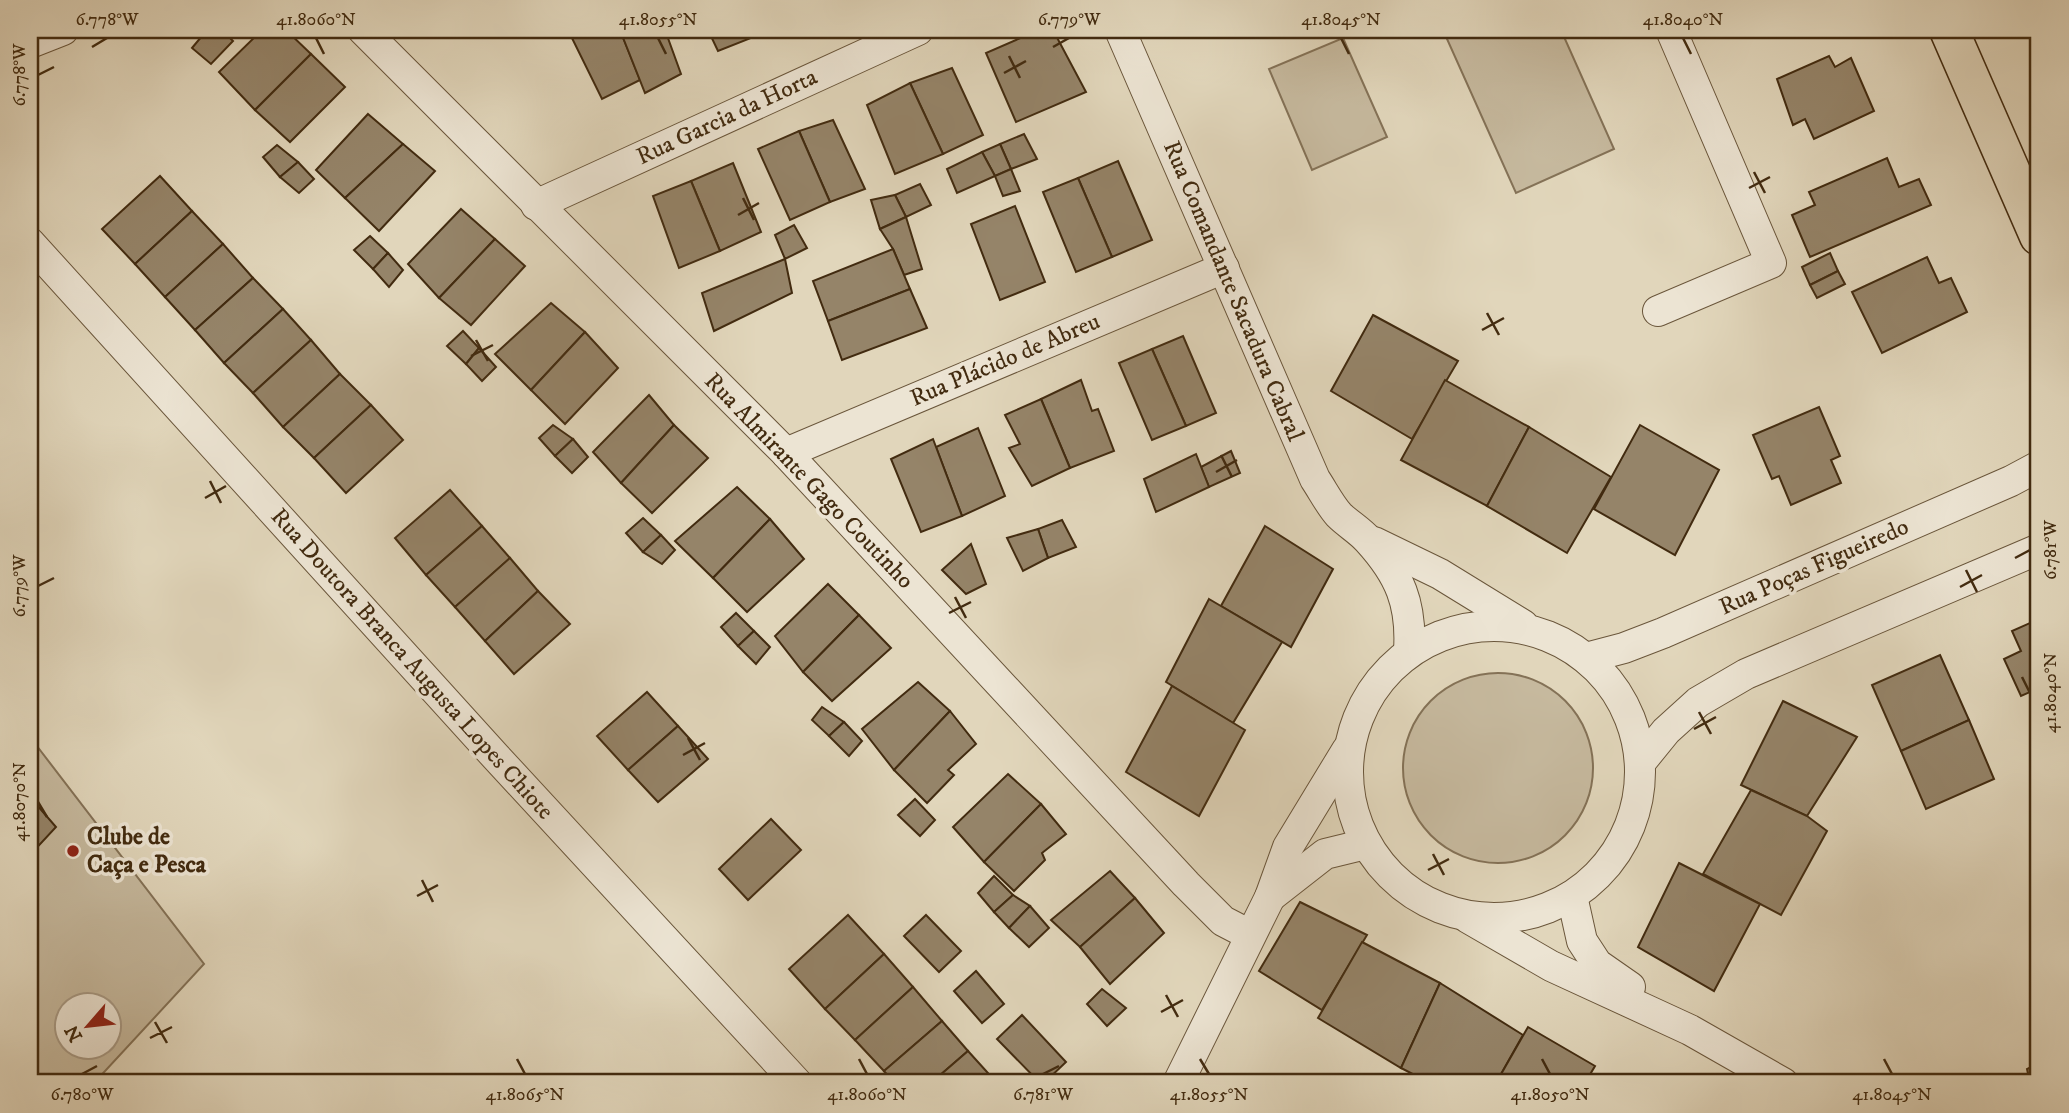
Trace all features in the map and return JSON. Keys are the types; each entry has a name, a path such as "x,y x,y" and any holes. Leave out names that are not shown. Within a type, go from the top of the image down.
{"main road":[{"path":"1949,30 2039,236"}],"street":[{"path":"30,43 63,30"},
{"name":"Rua Almirante Gago Coutinho","path":"363,30 786,453 1186,884 1223,921 1250,935"},
{"name":"Rua Garcia da Horta","path":"536,205 918,30"},
{"name":"Rua Comandante Sacadura Cabral","path":"1120,30 1315,479 1338,513 1367,539 1392,571 1406,599 1411,625 1409,651"},
{"path":"1658,311 1771,263 1671,30"},
{"name":"Rua Doutora Branca Augusta Lopes Chiote","path":"30,243 477,736 797,1083"},
{"name":"Rua Plácido de Abreu","path":"786,453 1224,268"},
{"name":"Rua Poças Figueiredo","path":"1586,658 1624,648 1663,633 2011,481 2039,466"},
{"name":"Rua Comandante Sacadura Cabral","path":"1367,539 1440,574 1530,630"},
{"path":"1640,763 1666,731 1698,702 1746,674 2039,549"},
{"path":"1462,915 1500,918 1537,912 1572,896 1601,871 1624,839 1637,802 1640,763 1632,723 1613,687 1586,658 1559,641 1530,630 1488,625 1447,632 1409,651 1381,677 1361,709 1350,746 1347,780 1353,813 1366,844 1392,877 1424,901 1462,915 1551,966 1690,1030 1783,1083"},
{"path":"1178,1083 1270,898 1288,847 1350,746"},
{"path":"1270,898 1325,854 1366,844"},
{"path":"1572,896 1582,941 1597,964 1690,1030"}],"shaded area":[{"path":"1443,30 1561,30 1614,149 1516,193"},
{"path":"1343,38 1387,137 1312,170 1269,69"},
{"path":"1498,673 1534,680 1565,701 1586,732 1593,768 1586,804 1565,835 1534,856 1498,863 1462,856 1431,835 1410,804 1403,768 1410,732 1431,701 1462,680"},
{"name":"Clube de Caça e Pesca","path":"30,737 204,964 122,1053 122,990 52,990 52,1060 115,1060 94,1083 30,1083"}],"building":[{"path":"207,30 222,30 233,41 211,64 192,48"},
{"path":"262,30 286,30 311,54 255,110 219,72"},
{"path":"568,30 620,30 640,80 602,99"},
{"path":"620,30 665,30 681,74 645,93"},
{"path":"708,30 754,30 756,36 718,51"},
{"path":"1039,30 1053,30 1086,92 1016,122 986,53"},
{"path":"311,54 345,87 290,142 255,110"},
{"path":"1829,56 1835,67 1851,58 1874,111 1814,139 1805,119 1793,125 1777,79"},
{"path":"952,68 983,135 943,154 910,83"},
{"path":"910,83 943,154 895,174 867,105"},
{"path":"368,114 403,144 345,198 316,170"},
{"path":"833,120 865,189 830,202 799,131"},
{"path":"799,131 830,202 790,220 758,149"},
{"path":"1024,134 1037,159 1011,169 1000,144"},
{"path":"403,144 435,171 379,231 345,198"},
{"path":"1000,144 1011,169 995,176 982,152"},
{"path":"277,145 298,162 280,177 263,157"},
{"path":"982,152 995,176 957,193 947,169"},
{"path":"1887,158 1899,187 1919,179 1931,205 1810,257 1792,215 1815,205 1809,192"},
{"path":"1118,161 1152,240 1112,257 1078,178"},
{"path":"298,162 314,179 299,193 280,177"},
{"path":"733,163 761,232 720,251 691,181"},
{"path":"1011,169 1020,191 1003,196 995,176"},
{"path":"160,176 192,211 135,264 102,229"},
{"path":"1078,178 1112,257 1076,272 1043,192"},
{"path":"691,181 720,251 679,268 653,196"},
{"path":"920,184 931,205 906,217 895,195"},
{"path":"895,195 906,217 880,229 871,200"},
{"path":"1015,206 1045,282 1000,300 971,224"},
{"path":"461,209 495,239 439,298 408,264"},
{"path":"192,211 223,244 165,297 135,264"},
{"path":"906,217 922,269 904,275 893,249 880,229"},
{"path":"794,225 807,248 785,259 775,235"},
{"path":"370,236 388,253 373,269 354,250"},
{"path":"495,239 525,266 471,325 439,298"},
{"path":"223,244 253,278 195,330 165,297"},
{"path":"893,249 910,289 828,321 813,281"},
{"path":"388,253 403,270 389,287 373,269"},
{"path":"1830,253 1838,271 1810,285 1802,267"},
{"path":"1927,257 1939,283 1951,278 1967,312 1882,353 1852,292"},
{"path":"785,259 792,293 714,331 702,293"},
{"path":"1838,271 1845,284 1817,298 1810,285"},
{"path":"253,278 283,309 224,363 195,330"},
{"path":"910,289 927,328 842,360 828,321"},
{"path":"551,303 585,332 531,390 495,354"},
{"path":"283,309 311,340 253,393 224,363"},
{"path":"1373,315 1458,361 1412,439 1331,391"},
{"path":"463,331 479,348 466,364 447,346"},
{"path":"585,332 618,368 565,424 531,390"},
{"path":"1183,336 1216,413 1186,426 1152,349"},
{"path":"311,340 340,374 283,427 253,393"},
{"path":"479,348 496,367 482,381 466,364"},
{"path":"1152,349 1186,426 1152,440 1119,363"},
{"path":"340,374 371,405 314,458 283,427"},
{"path":"1081,380 1092,411 1098,409 1114,451 1070,468 1041,399"},
{"path":"1445,380 1529,427 1487,506 1401,460"},
{"path":"649,395 674,425 621,483 593,452"},
{"path":"1041,399 1070,468 1032,486 1009,448 1020,444 1005,415"},
{"path":"371,405 403,440 346,493 314,458"},
{"path":"1819,407 1840,456 1831,460 1841,483 1791,505 1779,476 1772,479 1753,435"},
{"path":"553,425 573,439 555,456 539,438"},
{"path":"674,425 708,458 652,513 621,483"},
{"path":"1640,425 1719,470 1675,555 1594,509"},
{"path":"1529,427 1611,477 1567,553 1487,506"},
{"path":"978,428 1005,496 962,516 936,447"},
{"path":"573,439 588,457 572,473 555,456"},
{"path":"933,439 962,516 921,532 891,459"},
{"path":"1231,451 1240,473 1209,487 1201,467"},
{"path":"1196,454 1209,487 1156,512 1144,479"},
{"path":"737,487 770,519 713,578 675,541"},
{"path":"450,490 482,526 426,575 395,538"},
{"path":"643,518 661,535 643,552 626,533"},
{"path":"770,519 804,559 747,612 713,578"},
{"path":"1062,520 1076,547 1048,558 1038,529"},
{"path":"482,526 510,558 455,607 426,575"},
{"path":"1265,526 1333,569 1291,647 1221,606"},
{"path":"1038,529 1048,558 1023,571 1007,538"},
{"path":"661,535 675,550 662,564 643,552"},
{"path":"971,544 986,584 966,594 942,570"},
{"path":"510,558 538,591 485,641 455,607"},
{"path":"828,584 859,615 803,672 775,636"},
{"path":"538,591 570,624 514,674 485,641"},
{"path":"1209,599 1282,642 1233,723 1166,682"},
{"path":"736,613 754,631 738,646 721,627"},
{"path":"859,615 891,648 832,701 803,672"},
{"path":"2039,619 2039,688 2021,696 2004,659 2021,651 2012,631"},
{"path":"754,631 770,647 756,664 738,646"},
{"path":"1940,655 1969,720 1901,751 1872,685"},
{"path":"918,682 950,711 894,770 862,729"},
{"path":"1172,686 1245,730 1199,816 1126,772"},
{"path":"647,692 678,726 628,770 597,736"},
{"path":"1783,701 1857,737 1807,816 1741,785"},
{"path":"822,707 844,722 829,736 812,720"},
{"path":"950,711 976,744 948,770 954,775 927,803 894,770"},
{"path":"1969,720 1994,779 1926,809 1901,751"},
{"path":"844,722 862,741 849,756 829,736"},
{"path":"678,726 708,759 658,802 628,770"},
{"path":"1008,774 1041,804 984,862 953,827"},
{"path":"1751,790 1807,816 1827,831 1781,915 1703,874"},
{"path":"30,797 56,827 30,855"},
{"path":"915,799 935,820 920,836 898,815"},
{"path":"1041,804 1066,834 1042,853 1045,860 1014,891 984,862"},
{"path":"771,819 801,850 748,900 719,869"},
{"path":"1679,863 1760,904 1714,991 1638,947"},
{"path":"1110,871 1135,898 1080,947 1051,920"},
{"path":"994,876 1013,895 994,912 978,893"},
{"path":"1013,895 1030,906 1009,928 994,912"},
{"path":"1135,898 1164,933 1110,984 1080,947"},
{"path":"1300,902 1367,935 1322,1010 1259,971"},
{"path":"1030,906 1049,928 1029,947 1009,928"},
{"path":"848,915 884,954 825,1009 789,969"},
{"path":"926,915 961,951 939,972 904,936"},
{"path":"1362,942 1440,983 1401,1068 1318,1018"},
{"path":"884,954 913,987 855,1040 825,1009"},
{"path":"976,971 1004,1004 982,1023 954,991"},
{"path":"1440,983 1523,1035 1496,1083 1430,1083 1401,1068"},
{"path":"913,987 942,1021 884,1071 855,1040"},
{"path":"1102,989 1126,1008 1107,1026 1087,1004"},
{"path":"1022,1015 1066,1062 1044,1083 1040,1083 997,1039"},
{"path":"942,1021 968,1051 931,1083 894,1083 884,1071"},
{"path":"1528,1027 1595,1066 1585,1083 1496,1083"},
{"path":"968,1051 997,1083 931,1083"},
{"path":"2039,1063 2039,1083 2030,1083 2027,1069"}],"place":[{"name":"Clube de Caça e Pesca","path":"73,851"}]}
